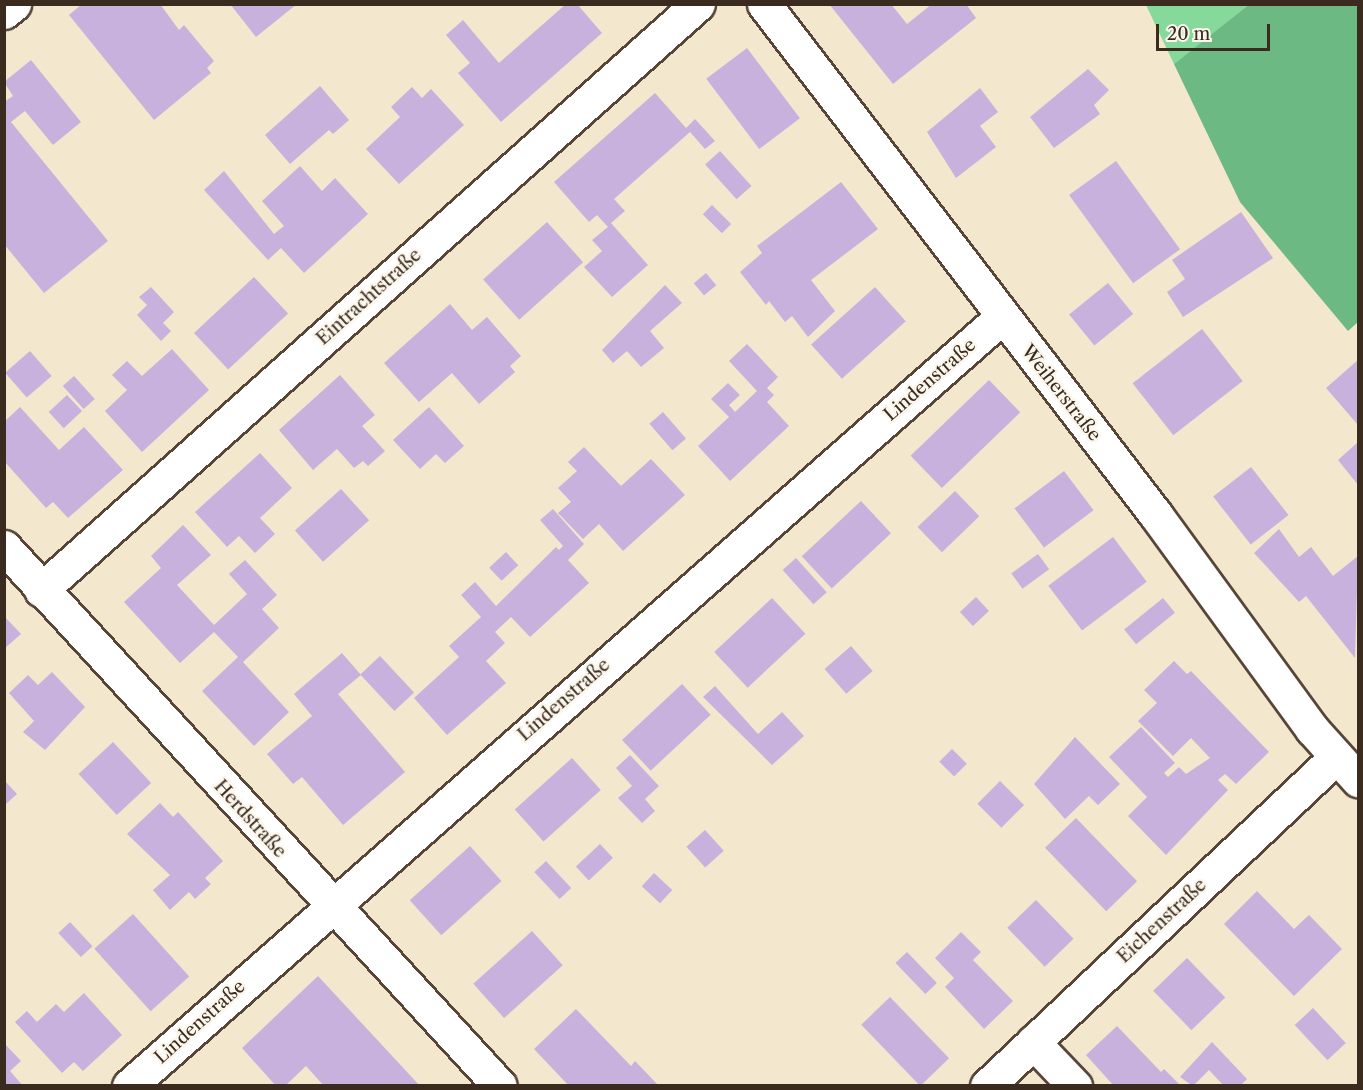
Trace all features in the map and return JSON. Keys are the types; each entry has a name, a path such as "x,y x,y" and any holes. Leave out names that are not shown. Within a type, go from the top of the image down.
{"street":[{"path":"4,12 14,4"},
{"name":"Eintrachtstraße","path":"41,590 698,4"},
{"name":"Weiherstraße","path":"764,4 1336,757 1359,780"},
{"name":"Lindenstraße","path":"129,1086 330,906 1002,316"},
{"name":"Herdstraße","path":"4,547 330,906 500,1086"},
{"name":"Eichenstraße","path":"987,1086 1336,757"},
{"path":"1033,1042 1075,1086"}],"green space":[{"path":"1250,4 1358,5 1358,322 1348,331 1240,202 1174,64"},
{"path":"1146,5 1250,5 1174,64"}],"building":[{"path":"82,4 160,4 179,30 184,25 214,61 207,68 211,73 154,120 69,15"},
{"path":"230,4 297,4 256,37"},
{"path":"566,4 577,4 602,33 501,122 458,73 470,63 446,35 463,20 499,63"},
{"path":"829,4 891,4 907,24 932,4 966,4 976,18 893,84"},
{"path":"747,48 800,118 759,149 706,79"},
{"path":"31,60 81,122 53,145 25,111 11,122 108,241 44,293 4,244 4,102 13,96 4,82"},
{"path":"1088,69 1109,90 1094,105 1100,114 1054,148 1030,117"},
{"path":"320,86 349,120 333,134 329,130 290,164 265,135"},
{"path":"412,87 422,98 431,89 464,125 399,184 366,149 400,117 391,107"},
{"path":"980,88 998,112 980,126 996,147 956,178 927,132"},
{"path":"655,93 686,128 695,119 715,141 705,149 690,132 614,199 625,211 611,223 648,265 612,297 584,267 602,251 592,240 608,227 597,215 589,222 554,182"},
{"path":"720,151 751,186 737,199 705,164"},
{"path":"1116,161 1180,249 1133,283 1069,195"},
{"path":"300,166 322,191 335,178 368,214 304,273 281,248 268,260 204,190 224,171 274,234 284,226 262,201"},
{"path":"841,182 878,229 811,280 835,311 808,337 792,316 785,322 769,301 766,305 740,272 762,253 757,246"},
{"path":"712,205 731,224 722,233 703,214"},
{"path":"1241,212 1273,258 1183,317 1167,292 1185,279 1172,260"},
{"path":"547,222 583,262 519,320 483,280"},
{"path":"706,273 716,285 704,296 694,283"},
{"path":"254,277 288,314 228,369 194,333"},
{"path":"1108,283 1133,314 1094,346 1069,314"},
{"path":"665,285 682,303 650,331 664,348 641,367 627,351 613,363 602,350"},
{"path":"151,287 174,312 163,323 171,331 161,341 137,315 147,305 139,297"},
{"path":"875,287 906,321 842,379 811,345"},
{"path":"450,304 472,330 487,317 521,356 510,366 515,372 479,404 452,373 419,402 384,363"},
{"path":"1202,329 1243,381 1173,435 1133,383"},
{"path":"747,344 778,377 767,388 774,395 767,402 789,426 730,481 698,446 729,417 711,399 728,383 740,395 729,405 735,412 757,391 729,361"},
{"path":"172,349 209,390 142,452 105,411 127,390 112,375 127,361 142,376"},
{"path":"30,351 52,376 27,398 5,373"},
{"path":"1358,360 1358,425 1326,388"},
{"path":"340,375 375,415 362,426 385,451 368,466 363,461 354,468 337,449 313,470 279,430"},
{"path":"74,376 95,399 84,409 63,386"},
{"path":"989,380 1020,412 942,488 911,456"},
{"path":"67,395 82,411 64,428 49,412"},
{"path":"20,407 59,450 84,427 123,470 68,518 53,502 46,508 4,461 4,422"},
{"path":"429,407 464,446 445,463 436,454 420,469 393,440"},
{"path":"663,412 686,438 672,450 649,424"},
{"path":"1358,442 1358,485 1338,460"},
{"path":"584,447 621,486 651,459 685,495 623,551 599,524 583,539 558,513 571,502 558,488 577,471 568,462"},
{"path":"260,453 292,488 260,518 275,534 255,553 239,536 227,547 195,512"},
{"path":"1251,467 1289,515 1251,545 1213,497"},
{"path":"1064,471 1093,510 1044,547 1014,508"},
{"path":"341,489 369,520 323,562 295,530"},
{"path":"955,491 979,516 942,552 918,527"},
{"path":"861,501 891,533 832,588 802,556"},
{"path":"553,509 584,544 568,560 589,583 530,637 511,617 495,632 505,643 486,661 506,683 447,735 414,698 459,657 449,646 481,617 461,595 475,582 496,606 556,547 559,550 563,546 540,520"},
{"path":"183,525 211,555 177,585 214,625 247,594 229,574 245,560 277,595 262,609 279,628 243,662 289,712 254,746 202,691 238,657 214,632 180,663 124,602 161,568 151,556"},
{"path":"1279,529 1299,557 1311,547 1333,576 1358,556 1355,658 1306,596 1299,602 1254,553"},
{"path":"1113,537 1147,582 1082,630 1048,586"},
{"path":"506,552 518,565 501,581 489,568"},
{"path":"1038,554 1049,569 1022,589 1011,573"},
{"path":"796,558 827,592 813,604 783,570"},
{"path":"976,597 989,611 973,626 960,612"},
{"path":"772,598 805,634 748,688 714,652"},
{"path":"1163,598 1175,613 1136,644 1124,629"},
{"path":"4,616 21,634 4,649"},
{"path":"851,646 873,671 846,694 825,669"},
{"path":"342,653 361,675 338,694 405,772 343,825 302,777 293,784 267,754 312,716 294,694"},
{"path":"380,656 414,693 394,711 360,674"},
{"path":"1174,661 1187,674 1191,671 1269,752 1236,784 1225,774 1218,780 1228,790 1166,855 1128,816 1147,797 1109,757 1141,727 1175,763 1164,773 1168,777 1179,767 1186,774 1210,758 1191,738 1173,756 1138,721 1157,703 1144,690"},
{"path":"52,672 85,707 45,750 23,732 34,721 9,693 28,675 38,685"},
{"path":"682,684 711,715 651,771 622,740"},
{"path":"715,686 758,734 782,712 804,736 772,765 703,697"},
{"path":"1075,737 1120,784 1098,805 1089,796 1065,819 1034,784"},
{"path":"113,742 151,783 117,815 79,774"},
{"path":"952,749 967,764 954,777 939,762"},
{"path":"630,755 659,786 645,799 655,811 642,823 618,798 632,786 616,768"},
{"path":"572,758 601,790 544,841 515,810"},
{"path":"5,781 17,794 6,804 5,802"},
{"path":"1000,781 1024,805 1001,828 977,804"},
{"path":"160,803 173,817 178,812 223,861 205,878 211,884 195,899 189,892 170,910 153,890 170,875 127,834"},
{"path":"1076,818 1137,881 1106,911 1045,848"},
{"path":"705,830 724,851 705,868 686,847"},
{"path":"600,844 613,858 589,880 576,867"},
{"path":"470,846 501,881 441,935 410,900"},
{"path":"546,861 571,888 560,899 534,872"},
{"path":"654,873 672,890 660,903 642,886"},
{"path":"1257,891 1294,929 1309,915 1342,949 1294,996 1224,924"},
{"path":"1036,900 1074,939 1045,967 1007,928"},
{"path":"133,914 189,976 151,1011 94,949"},
{"path":"70,922 93,946 81,957 58,933"},
{"path":"532,931 563,965 504,1018 473,984"},
{"path":"961,932 981,952 973,960 1013,1001 984,1029 945,987 954,978 935,958"},
{"path":"907,952 937,983 925,994 895,963"},
{"path":"1187,958 1225,998 1191,1030 1153,991"},
{"path":"318,976 420,1086 324,1086 306,1066 285,1086 276,1086 242,1048"},
{"path":"84,993 122,1035 83,1071 74,1062 62,1073 15,1022 27,1011 37,1022 56,1004 64,1012"},
{"path":"890,997 949,1058 920,1086 861,1025"},
{"path":"1313,1008 1346,1043 1327,1060 1295,1025"},
{"path":"576,1009 631,1066 635,1061 659,1086 569,1086 534,1049"},
{"path":"1117,1026 1161,1072 1164,1069 1181,1086 1114,1086 1086,1055"},
{"path":"1212,1042 1247,1079 1240,1086 1224,1086 1209,1070 1193,1086 1180,1077"},
{"path":"4,1043 21,1061 10,1071 23,1086 4,1086"}]}
